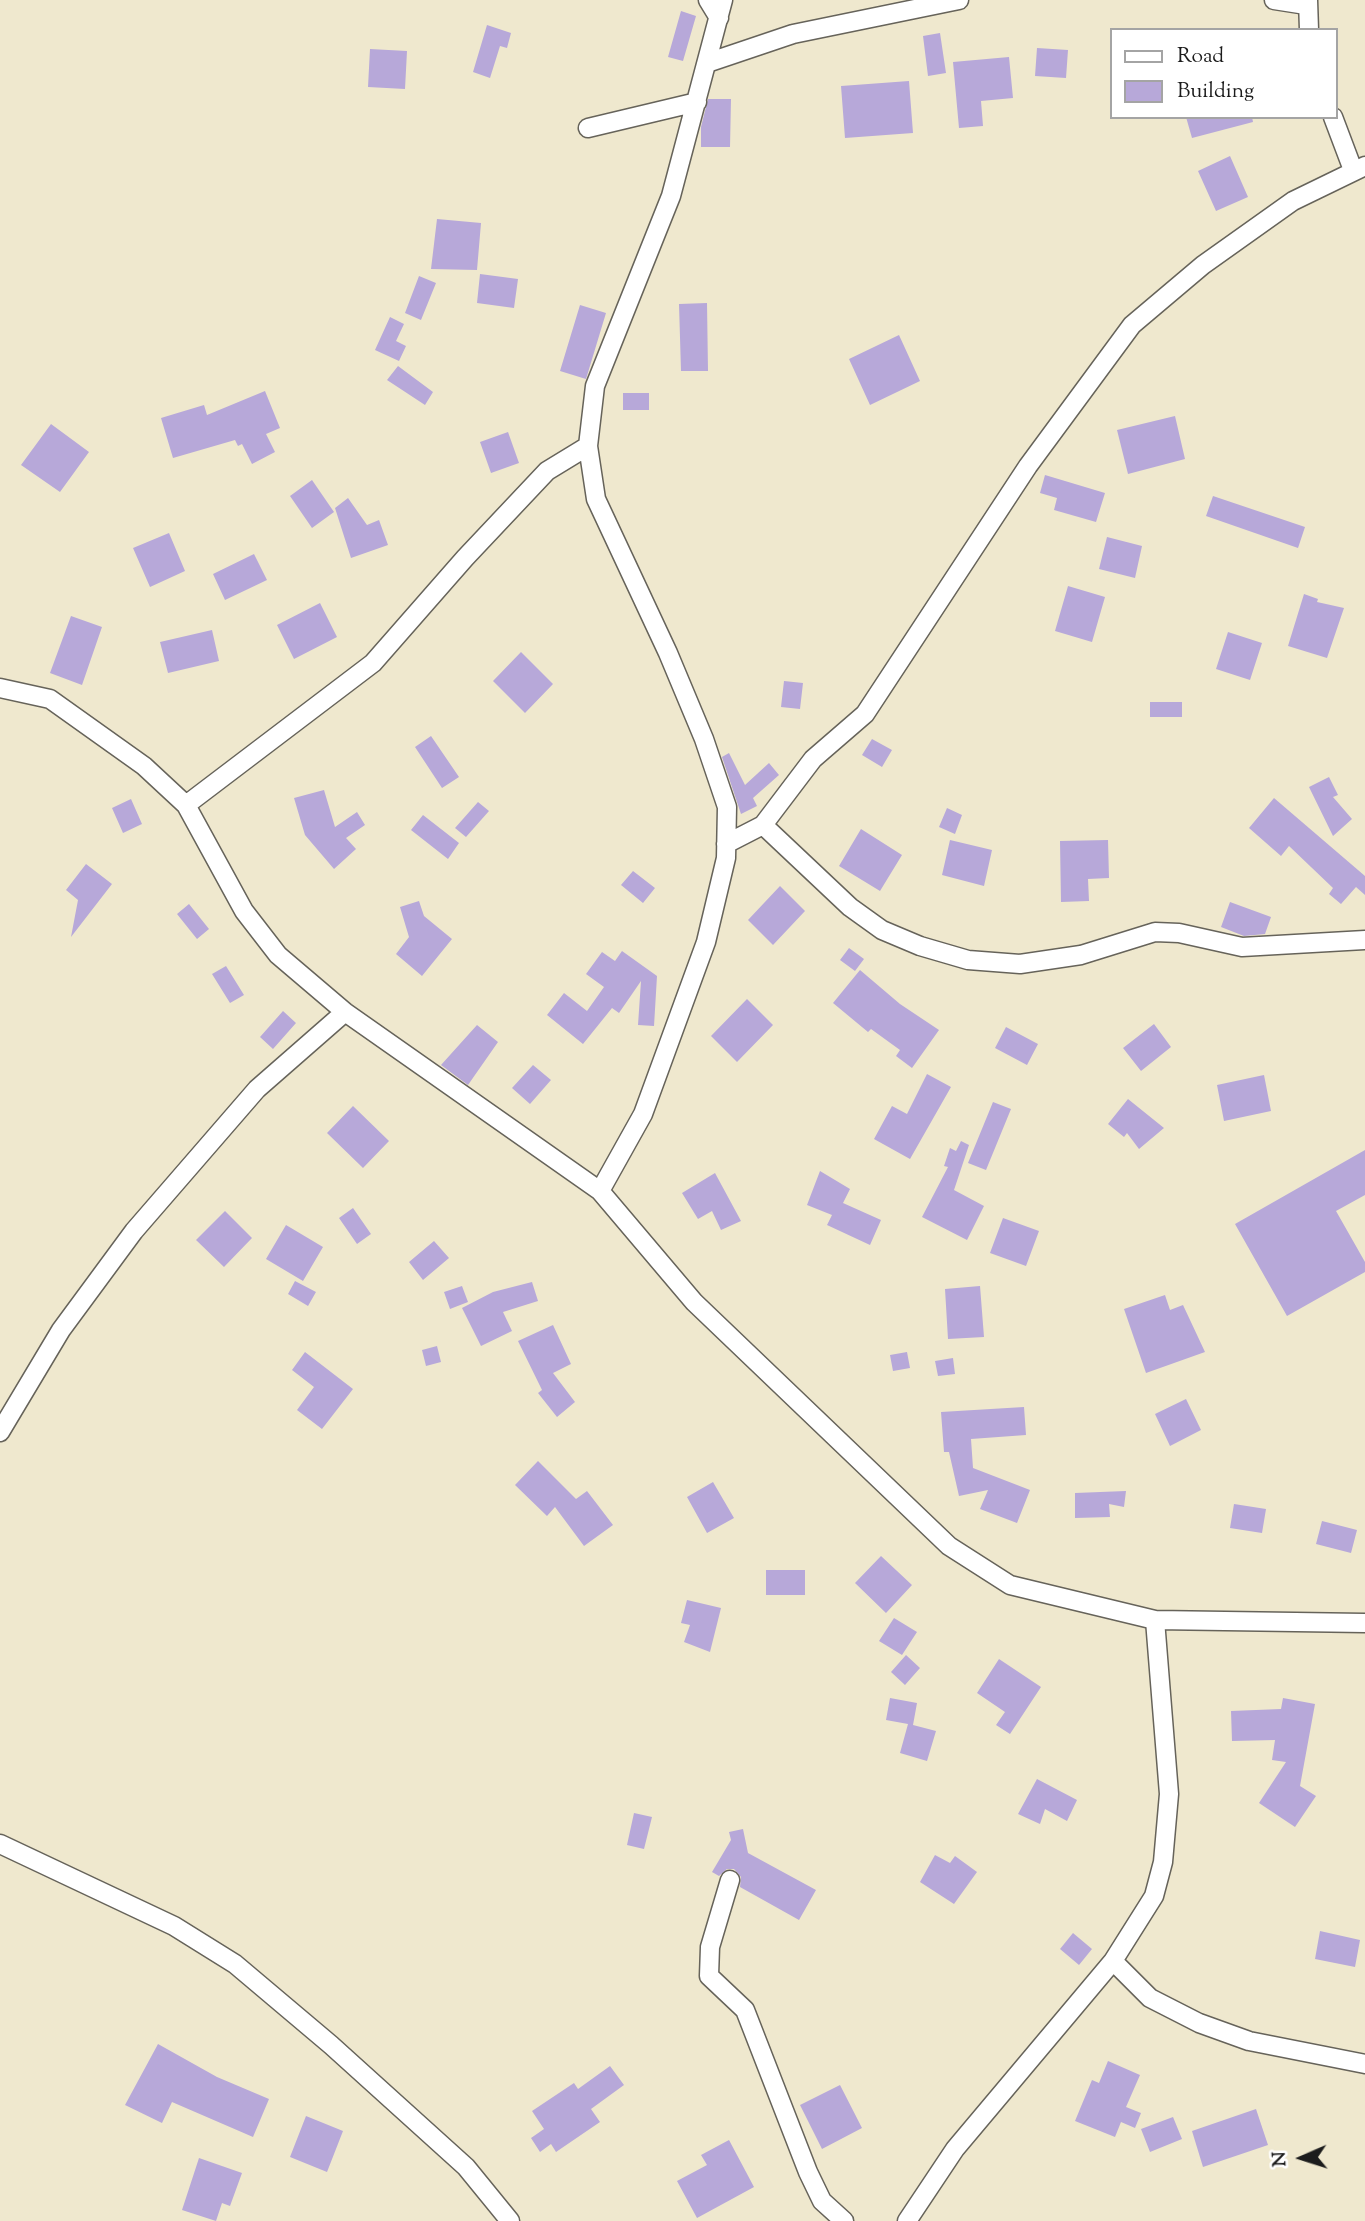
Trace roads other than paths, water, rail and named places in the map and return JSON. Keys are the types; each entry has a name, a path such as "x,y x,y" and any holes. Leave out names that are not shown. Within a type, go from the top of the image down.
{"street":[{"path":"708,0 719,18"},
{"path":"600,1191 643,1114 706,942 726,858 727,807 704,739 668,653 596,499 587,446 596,386 671,197 723,0"},
{"path":"707,63 793,34 959,0"},
{"path":"1274,0 1307,2 1309,28"},
{"path":"588,128 697,102"},
{"path":"726,844 763,825 813,759 865,714 1020,478 1132,325 1203,265 1282,209 1359,168 1334,119"},
{"path":"187,805 373,663 465,558 547,471 587,446"},
{"path":"0,688 50,699 144,766 187,805 250,919 278,954 345,1012 600,1191 694,1302 948,1546 1010,1584 1154,1620 1365,1623"},
{"path":"763,825 850,907 882,930 920,946 968,960 1020,964 1081,955 1155,932 1179,933 1242,947 1365,940"},
{"path":"0,1432 61,1330 134,1231 257,1089 345,1012"},
{"path":"907,2221 955,2149 1113,1961 1154,1896 1163,1862 1169,1794 1154,1620"},
{"path":"0,1844 174,1926 235,1964 331,2045 466,2167 510,2221"},
{"path":"730,1880 710,1947 709,1976 745,2010 817,2192 822,2201 844,2221"},
{"path":"1113,1961 1150,1998 1199,2023 1249,2041 1365,2064"}]}
